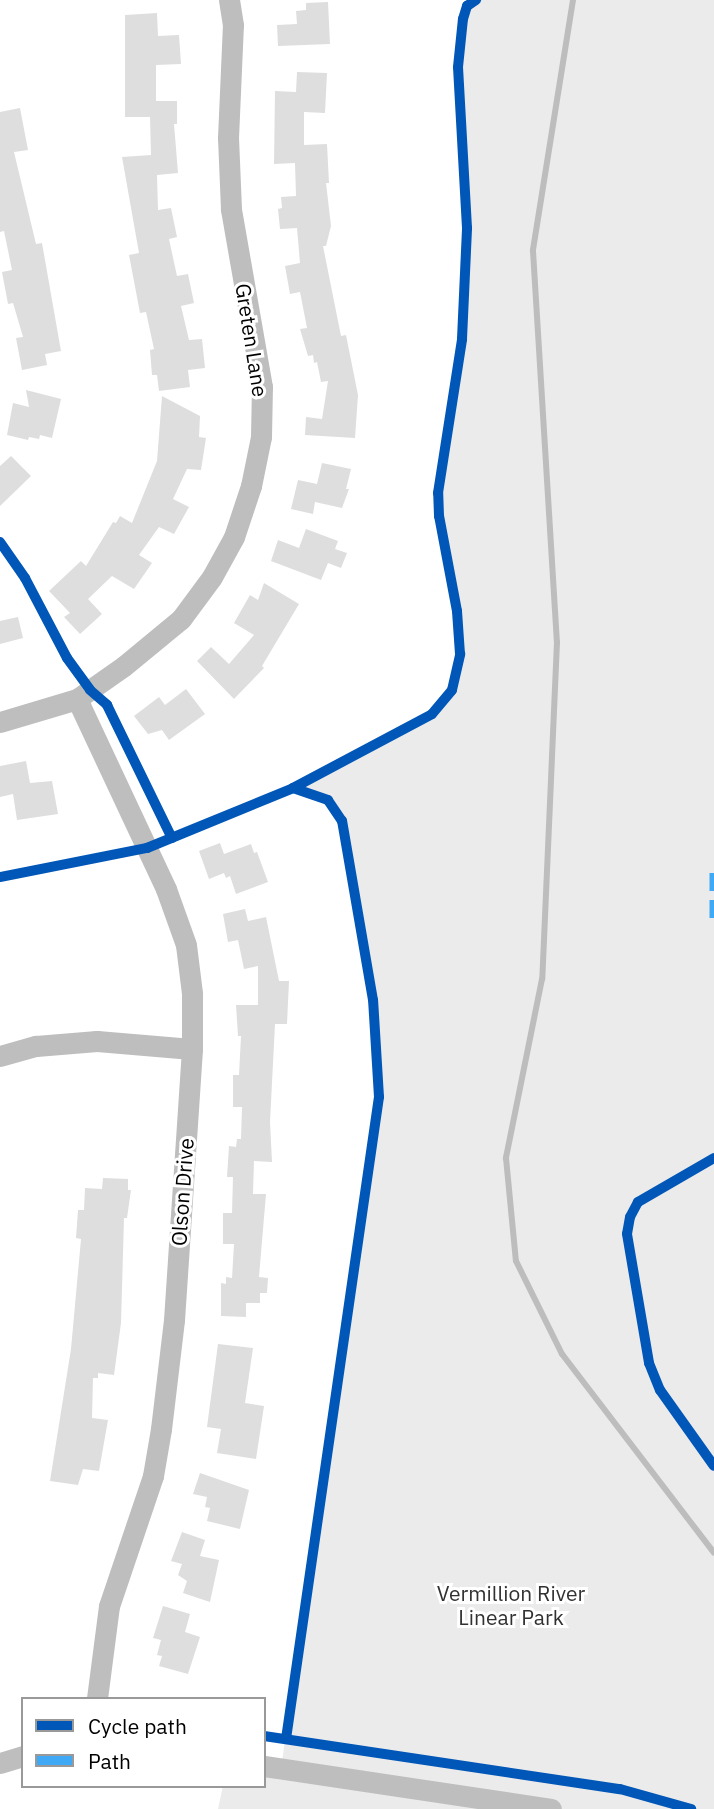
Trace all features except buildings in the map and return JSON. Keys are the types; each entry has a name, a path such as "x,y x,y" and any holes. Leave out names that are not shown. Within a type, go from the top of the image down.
{"street":[{"name":"Greten Lane","path":"0,722 77,699 124,666 181,619 212,577 228,547 251,486 261,437 262,387 231,209 228,138 233,25 229,0"},
{"name":"Olson Drive","path":"77,699 166,889 186,945 192,993 192,1049 174,1320 161,1429 153,1476 109,1606 97,1697"},
{"path":"0,1056 36,1046 97,1041 192,1049"},
{"path":"0,1763 21,1757"},
{"path":"266,1766 551,1809"}],"green space":[{"name":"Vermillion River Linear Park","path":"476,0 714,0 714,1809 218,1809 223,1788 266,1788 266,1766 281,1768 379,1097 373,1000 342,821 328,800 293,788 432,714 452,690 460,654 457,611 439,516 438,493 462,339 467,228 458,67 467,6"}],"waterway":[{"path":"573,0 533,251 557,642 542,979 506,1158 516,1261 562,1354 714,1553"}],"marked path":[{"path":"714,872 714,919"}],"cycle path":[{"path":"0,877 147,848 293,788 432,714 452,690 460,654 457,611 439,516 438,493 462,339 467,228 458,67 463,19 467,6 476,0"},
{"path":"0,542 25,578 67,658 90,690 107,705 172,838"},
{"path":"286,1739 379,1097 373,1000 342,821 328,800 293,788"},
{"path":"714,1158 638,1202 630,1217 627,1234 649,1363 660,1390 714,1466"},
{"path":"266,1736 620,1789 691,1809"}]}
